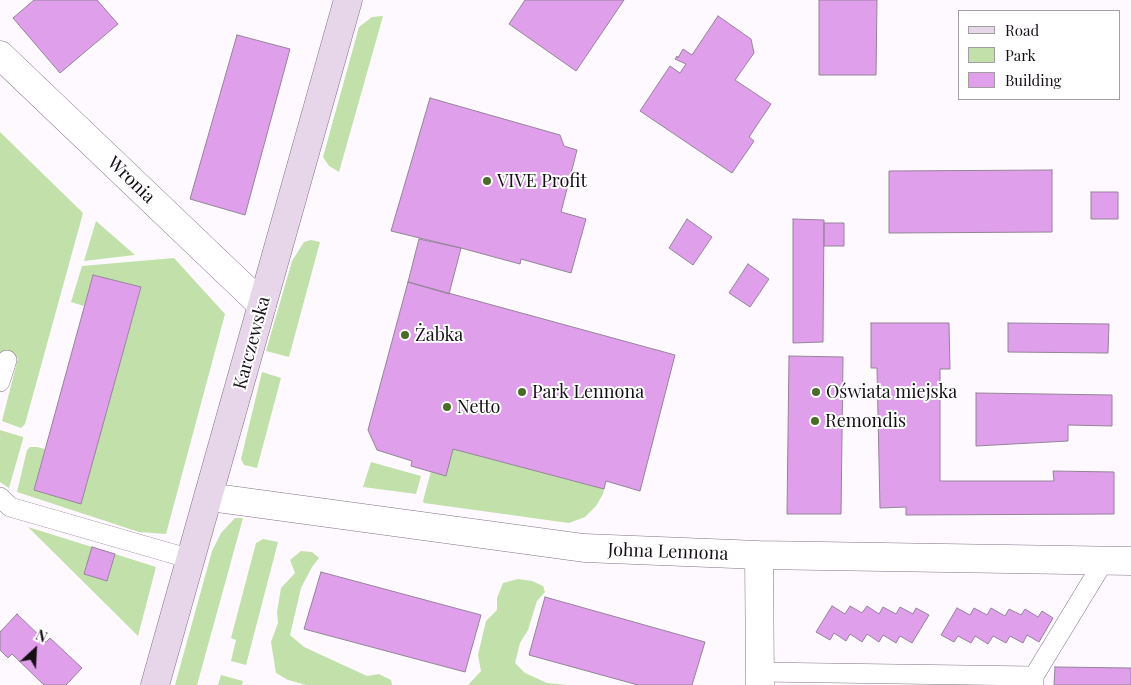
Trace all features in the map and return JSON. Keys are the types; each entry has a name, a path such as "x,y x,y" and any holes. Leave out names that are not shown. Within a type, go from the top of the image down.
{"main road":[{"name":"Karczewska","path":"155,685 348,0"}],"street":[{"name":"Wronia","path":"0,55 262,304"},
{"name":"Johna Lennona","path":"209,498 584,548 759,555 1131,561"},
{"path":"759,555 760,679"}],"lane":[{"path":"0,382 7,360"},
{"path":"0,497 10,507 191,559"},
{"path":"760,679 1034,681 1104,561"}],"green space":[{"path":"383,16 339,172 329,166 323,157 359,27 372,17"},
{"path":"0,132 83,213 25,424 21,428 2,421 18,358 0,352"},
{"path":"96,221 135,255 84,261"},
{"path":"311,240 320,242 289,357 266,351 292,261 304,242"},
{"path":"174,258 225,314 166,534 139,532 17,492 27,450 30,447 37,447 45,449 34,490 81,503 141,288 93,275 84,306 71,302 82,266"},
{"path":"262,372 281,378 257,468 244,465 241,459"},
{"path":"0,430 23,437 9,488 0,482"},
{"path":"453,449 604,489 603,494 596,506 585,517 569,523 424,503 431,471"},
{"path":"371,462 421,476 416,494 363,487"},
{"path":"235,518 243,518 197,685 175,685 212,551 221,533"},
{"path":"28,527 92,547 84,574 107,581 115,554 156,567 138,636"},
{"path":"263,539 278,542 246,665 231,661 236,640 231,638 256,543"},
{"path":"301,551 312,552 319,558 301,588 290,635 304,647 367,676 379,674 391,680 392,685 306,685 288,680 276,673 271,642 278,623 277,612 281,588 295,573 290,560"},
{"path":"518,579 532,581 543,586 545,592 537,601 528,630 520,643 515,663 525,673 547,683 568,685 468,685 481,671 478,655 486,621 497,610 497,598 503,583"},
{"path":"221,675 243,681 242,685 218,685"}],"building":[{"path":"34,0 97,0 118,24 60,73 13,18"},
{"path":"525,0 624,0 576,71 509,24"},
{"path":"819,0 877,0 876,75 819,75"},
{"path":"718,16 751,39 754,53 735,80 771,104 749,137 754,141 732,173 640,111 670,66 680,73 686,64 675,59 677,56 678,58 683,49 692,55"},
{"path":"237,35 290,49 245,215 190,199"},
{"name":"VIVE Profit","path":"430,98 560,135 564,146 577,150 561,212 586,219 571,273 521,259 520,264 391,231"},
{"path":"1052,170 1052,232 889,233 889,171"},
{"path":"1091,192 1118,192 1118,219 1091,219"},
{"path":"687,219 712,237 693,265 669,248"},
{"path":"793,219 824,220 823,342 793,343"},
{"path":"824,223 844,223 844,246 824,246"},
{"path":"419,239 461,248 449,294 408,282"},
{"path":"748,264 769,279 750,307 729,293"},
{"path":"93,275 141,287 81,504 34,490"},
{"name":"Park Lennona","path":"408,282 675,355 640,491 606,481 604,489 453,449 446,476 411,466 412,461 377,450 368,430"},
{"path":"871,323 949,323 950,369 940,369 940,481 1054,481 1053,471 1114,472 1114,514 906,515 906,507 880,508 877,368 871,368"},
{"path":"1008,323 1109,324 1108,353 1008,352"},
{"name":"Remondis","path":"789,356 843,357 841,514 787,514"},
{"path":"976,393 1112,395 1112,426 1068,425 1068,441 976,446"},
{"path":"92,547 115,554 107,581 84,574"},
{"path":"321,572 481,615 465,672 304,629"},
{"path":"545,597 705,642 692,685 638,685 529,655"},
{"path":"832,606 845,614 850,606 862,613 867,606 879,614 883,607 896,614 900,607 913,614 916,608 929,615 912,643 900,636 896,643 883,635 879,642 867,634 862,642 850,634 846,641 834,633 830,640 816,632"},
{"path":"957,608 970,615 974,608 987,615 991,608 1005,616 1009,609 1021,615 1025,609 1038,617 1042,611 1053,618 1039,642 1027,635 1023,643 1010,636 1006,643 993,636 988,644 975,636 971,643 958,636 954,642 941,635"},
{"path":"17,614 46,642 50,638 82,668 66,685 44,685 12,654 8,658 0,650 0,632"},
{"path":"1055,667 1131,668 1131,685 1054,685"}],"place":[{"name":"VIVE Profit","path":"487,181"},
{"name":"Żabka","path":"405,335"},
{"name":"Park Lennona","path":"522,392"},
{"name":"Oświata miejska","path":"816,392"},
{"name":"Netto","path":"447,407"},
{"name":"Remondis","path":"815,421"}]}
